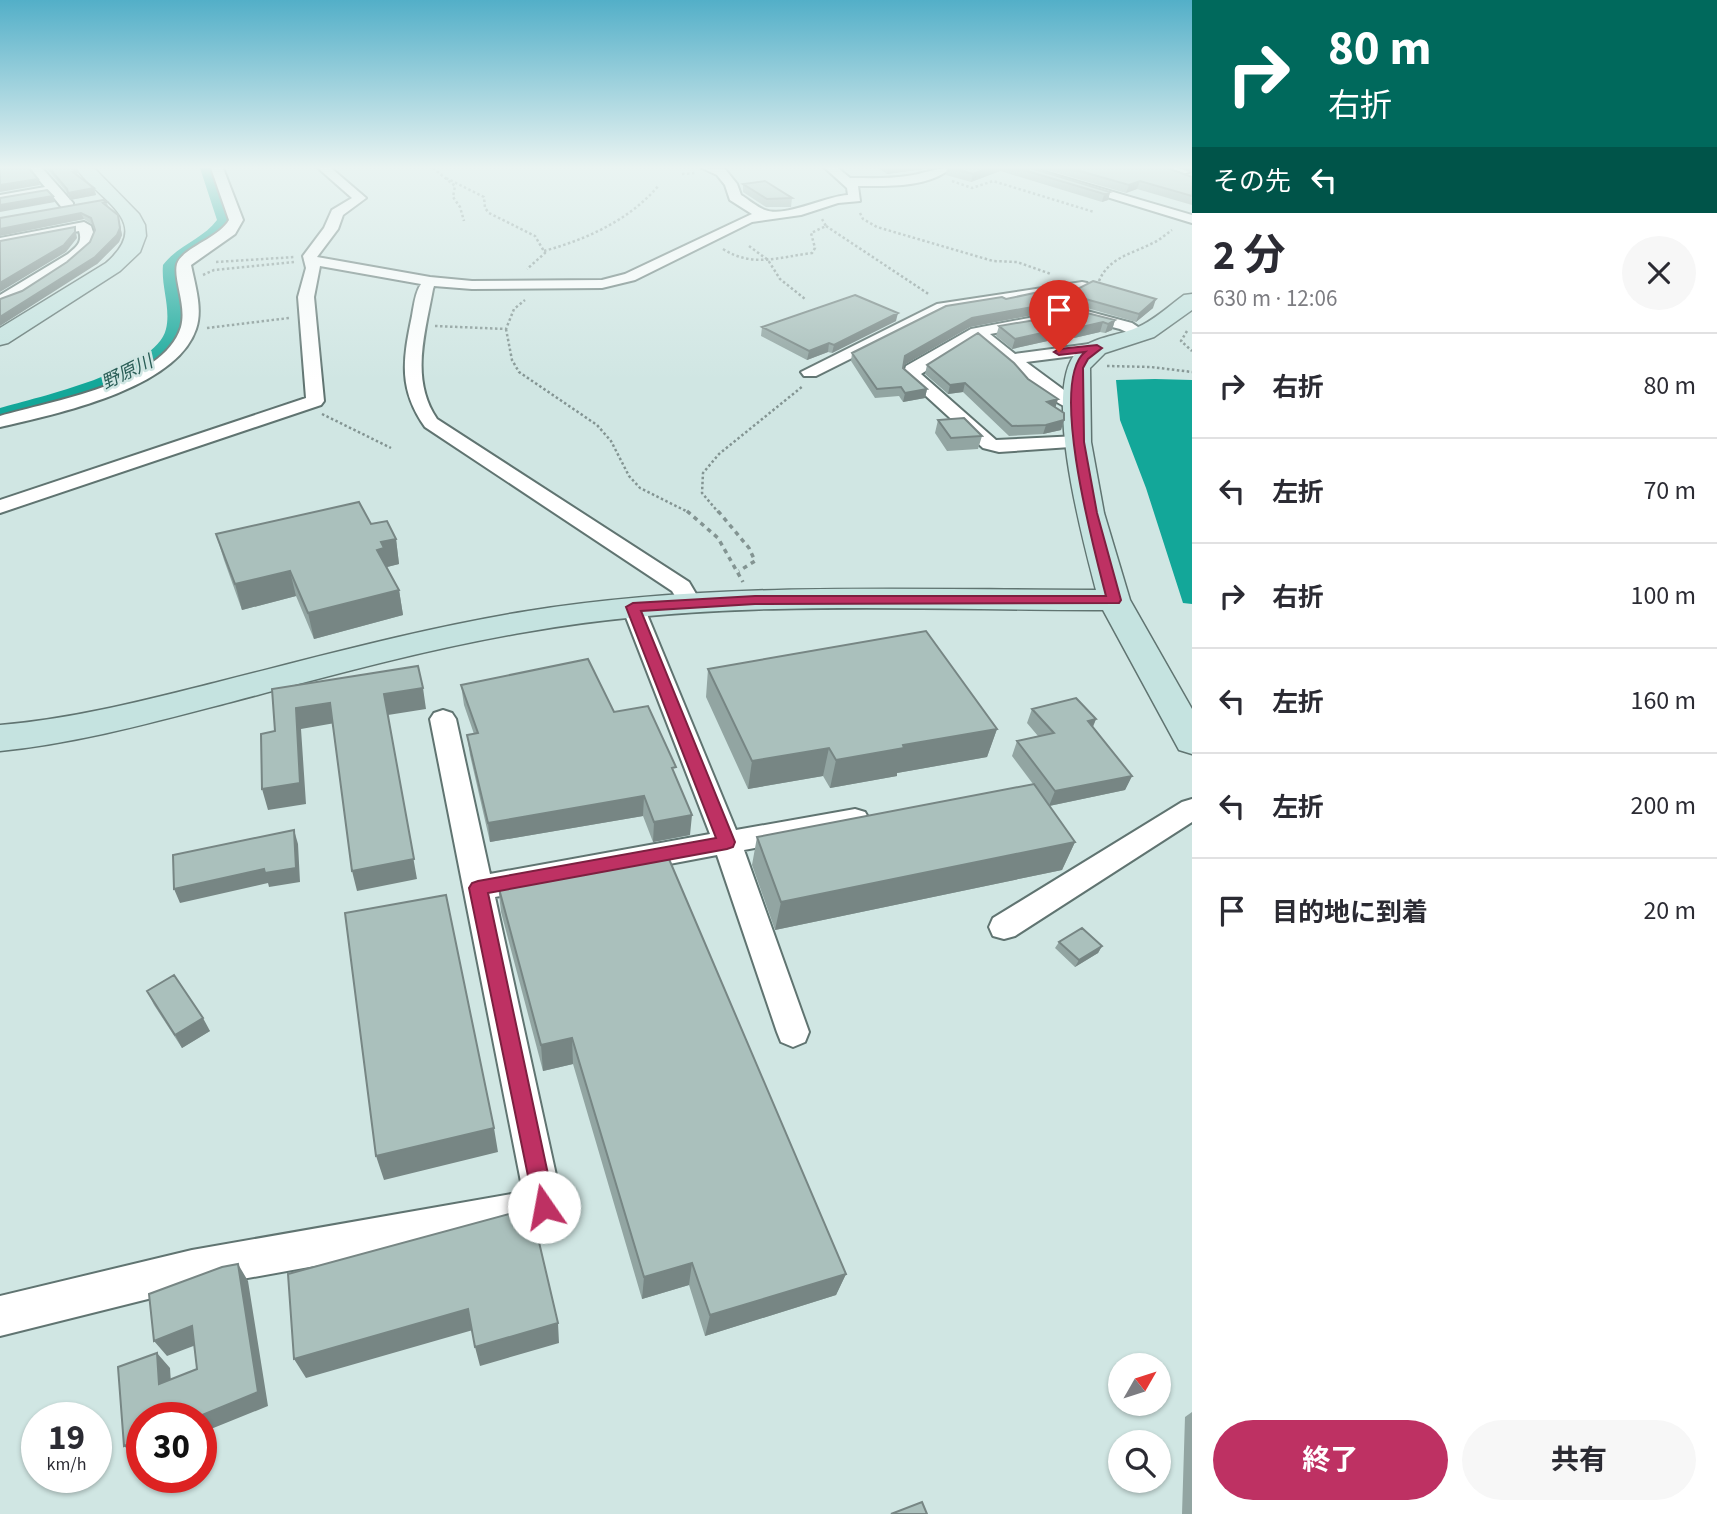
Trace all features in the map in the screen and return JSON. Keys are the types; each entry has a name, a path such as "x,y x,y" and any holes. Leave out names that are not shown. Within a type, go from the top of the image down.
{"street":[{"path":"0,301 73,256 87,239"},
{"path":"0,338 113,267 130,252 135,239"},
{"path":"0,422 111,388 147,373 171,356 187,332 191,317 184,265 195,252 217,239"},
{"path":"0,507 315,401 306,297 313,268 311,259 325,239"},
{"path":"311,259 430,281 499,286 602,284 630,277 707,239"},
{"path":"430,281 425,289 413,353 414,388 421,411 431,423 681,587 691,604"},
{"path":"810,372 948,306 1082,286"},
{"path":"1046,292 1067,316"},
{"path":"1012,359 1087,358 1180,311 1192,300"},
{"path":"1078,442 999,446 990,444 912,375 912,370 977,332 1067,316 1126,326 1139,333"},
{"path":"977,332 1066,401 1078,407"},
{"path":"1087,358 1078,407 1078,442 1090,513 1114,600 1192,741"},
{"path":"0,738 45,734 131,716 421,641 530,621 633,607 691,604 745,586 1114,600"},
{"path":"633,607 727,842 793,1032"},
{"path":"0,1316 192,1269 544,1207 443,719"},
{"path":"1004,927 1192,809"},
{"path":"478,888 877,815"}],"path":[{"path":"537,239 544,251"},
{"path":"525,274 544,251 576,239"},
{"path":"712,239 722,249 739,259 750,261 764,257 811,253 814,248 812,239"},
{"path":"844,239 948,306"},
{"path":"917,239 993,261 1017,262 1082,286 1100,280 1103,271 1131,251 1160,239"},
{"path":"749,246 764,257 780,279 805,299"},
{"path":"184,265 264,257 311,259"},
{"path":"187,283 214,270 311,259"},
{"path":"528,299 514,309 506,329 512,360 519,372 604,431 615,445 628,476 642,489 683,509 721,538 745,586"},
{"path":"187,332 307,316"},
{"path":"1192,326 1182,335 1181,341 1192,351"},
{"path":"419,327 506,329"},
{"path":"1087,358 1118,366 1192,372"},
{"path":"745,586 755,561 749,548 702,493 704,473 719,454 801,387"},
{"path":"315,401 323,415 330,420 391,448"}],"shaded area":[{"path":"1116,380 1192,380 1192,604 1183,603 1146,488 1120,420"}],"building":[{"path":"69,239 64,245 0,283 0,241"},
{"path":"91,239 113,239 95,257 0,317 0,299 22,291 67,262"},
{"path":"1093,281 1156,299 1139,314 1082,298 972,318 905,356 903,368 927,389 905,393 901,387 877,389 852,353 946,306 1002,297 1006,299 1048,290 1062,297"},
{"path":"855,295 898,313 834,345 829,343 809,351 762,327"},
{"path":"1083,312 1115,320 1108,324 1103,322 1077,328 1073,326 1015,339 999,326"},
{"path":"978,333 1014,363 1028,379 1058,399 1047,402 1064,413 1064,420 1046,425 1012,426 965,383 950,385 927,365"},
{"path":"964,418 982,436 951,438 938,420"},
{"path":"359,502 371,524 387,521 396,539 381,542 384,548 377,550 399,590 308,613 290,571 235,584 216,534"},
{"path":"926,631 997,729 836,760 829,748 752,761 708,669"},
{"path":"588,659 614,712 648,706 676,767 672,768 692,815 654,822 644,796 488,823 467,735 478,733 461,685"},
{"path":"418,666 423,688 384,694 414,859 352,871 330,703 296,708 300,783 262,789 261,734 275,731 272,689"},
{"path":"1076,698 1096,719 1088,721 1132,776 1055,791 1017,741 1054,733 1032,709"},
{"path":"1034,784 1075,842 781,902 757,837"},
{"path":"294,830 296,868 265,873 264,869 174,889 173,855"},
{"path":"666,852 846,1274 710,1315 692,1263 644,1277 572,1038 541,1045 498,885 598,863 600,867"},
{"path":"446,895 494,1128 376,1156 345,913"},
{"path":"1082,928 1102,946 1079,960 1059,942"},
{"path":"174,975 203,1018 175,1035 147,991"},
{"path":"531,1208 558,1323 475,1347 468,1309 294,1359 288,1274"},
{"path":"238,1264 258,1392 217,1409 217,1402 126,1402 124,1446 118,1367 157,1353 159,1384 197,1369 192,1326 154,1341 149,1294 222,1267"},
{"path":"922,1502 927,1514 891,1514"}],"waterway":[{"name":"野原川","path":"0,417 99,388 149,365 167,350 180,326 174,282 175,265 188,252 210,239"}],"route":[{"path":"544,1207 478,888 727,842 633,607 755,600 1114,600 1090,513 1078,442 1078,368 1084,357 1097,348 1059,352"}]}
